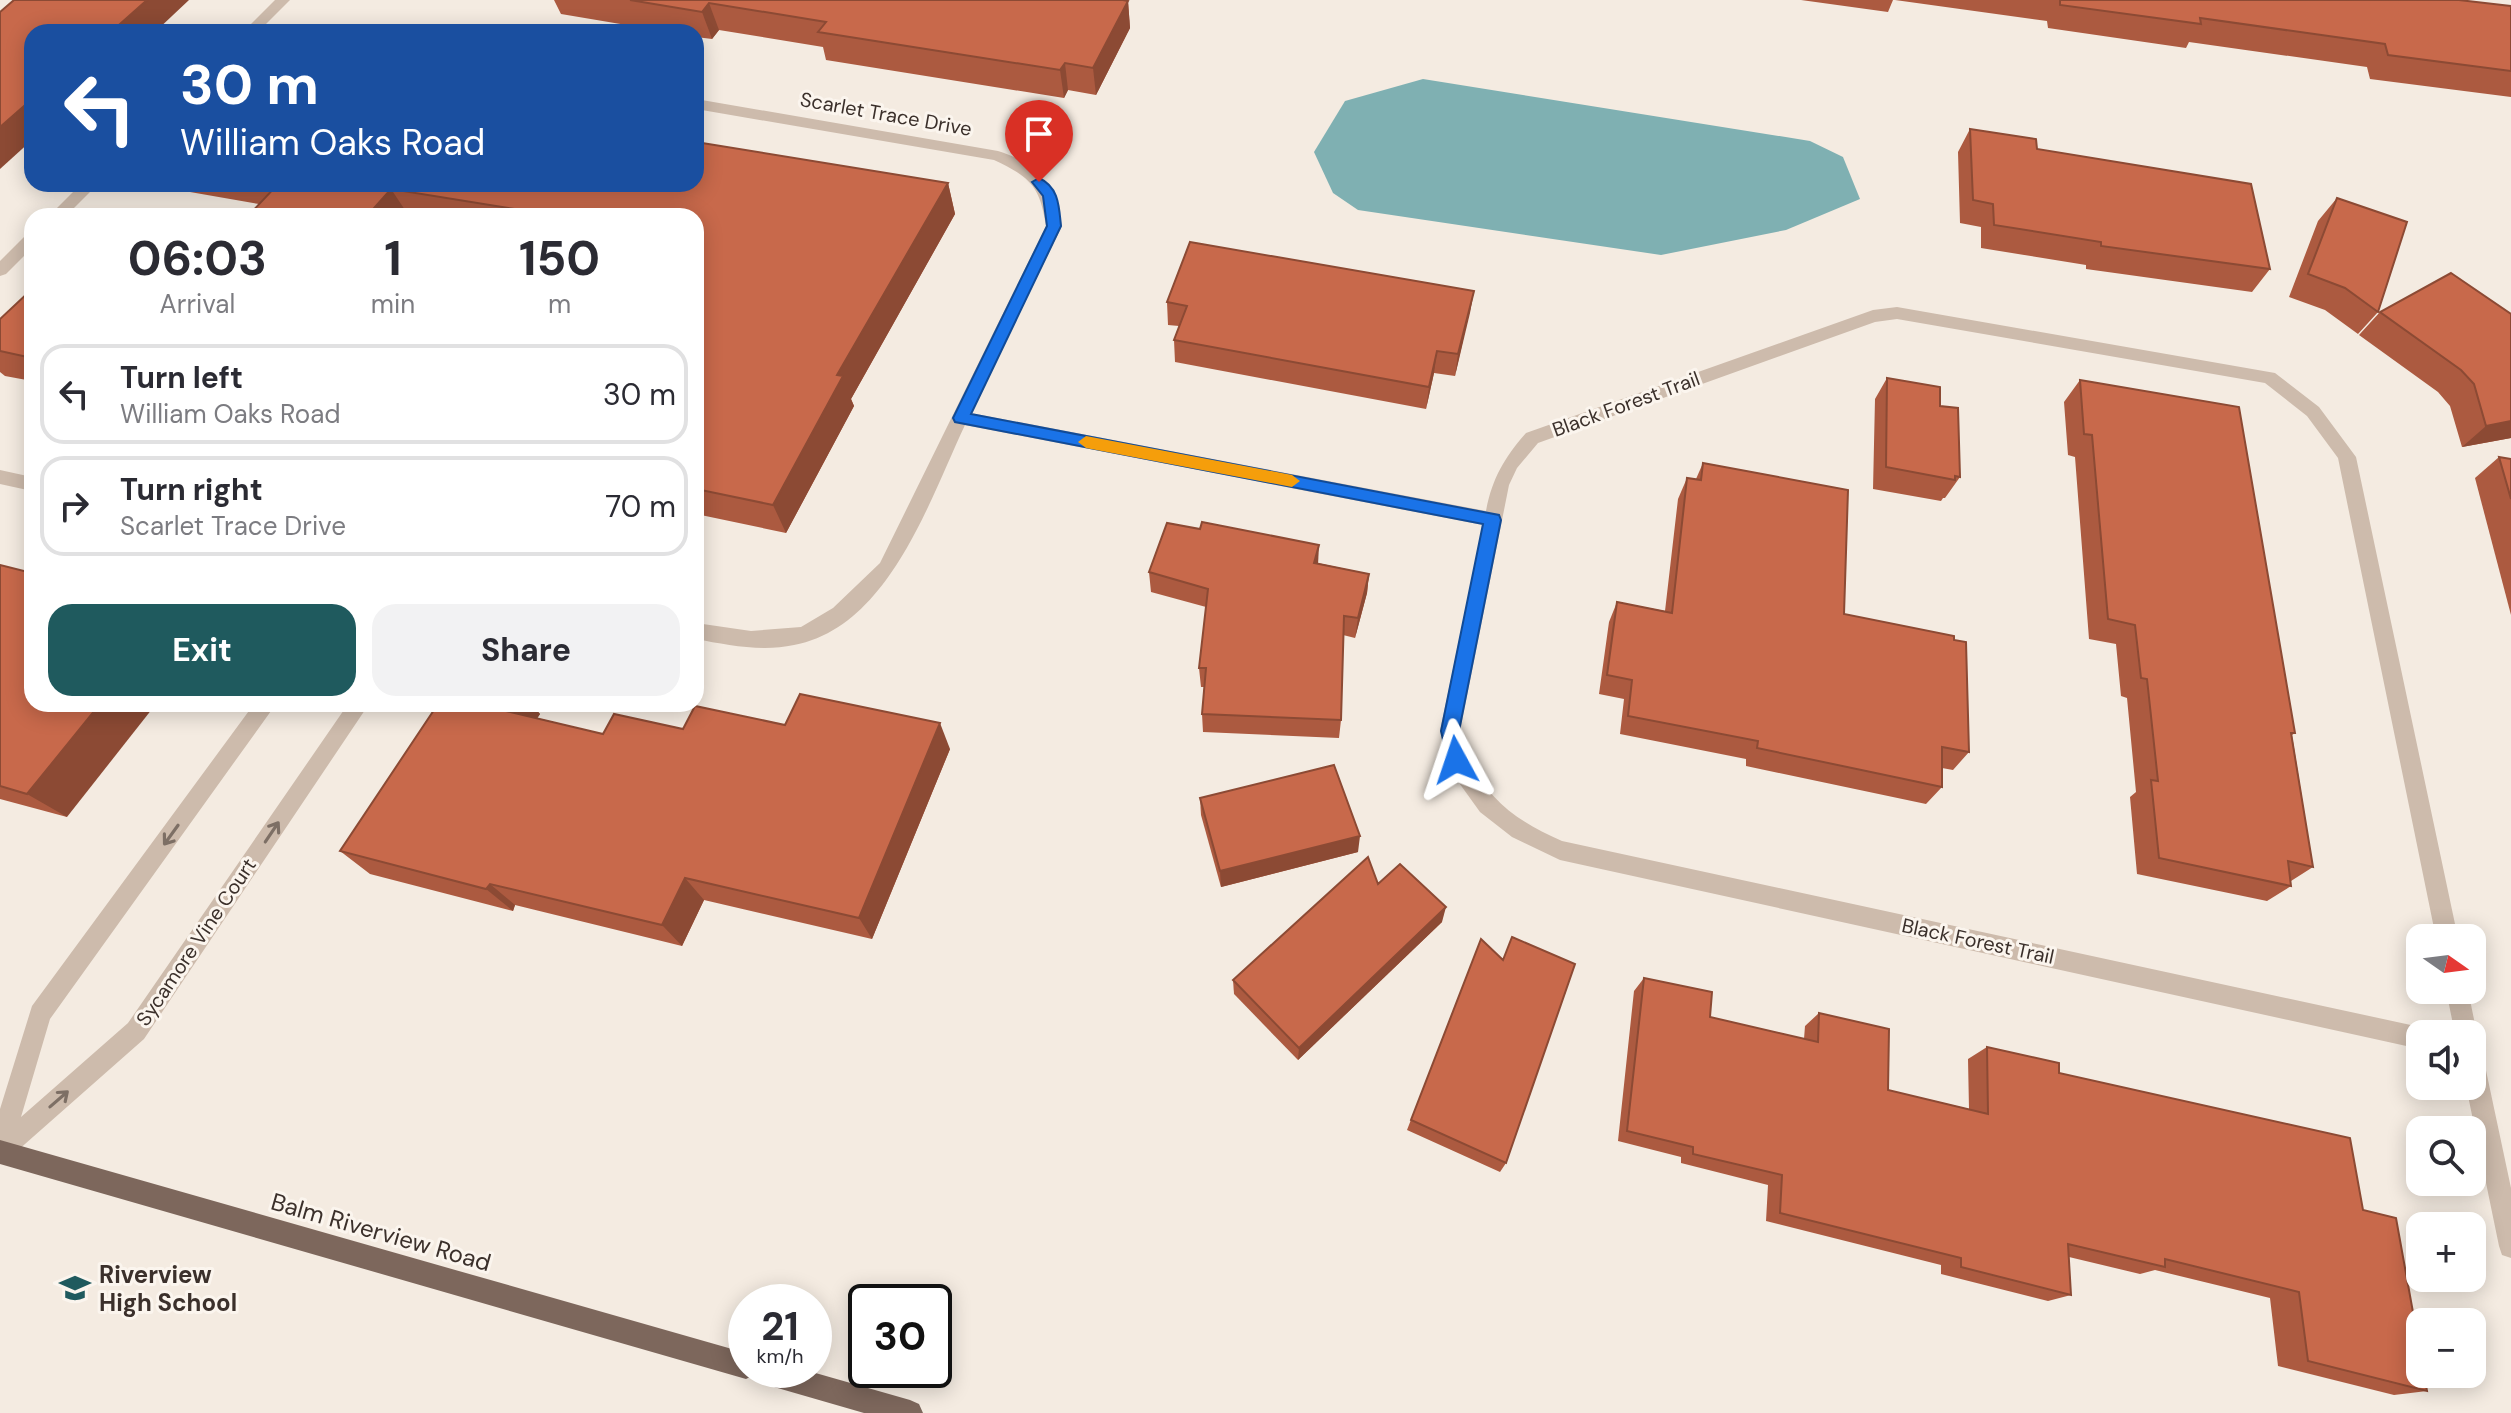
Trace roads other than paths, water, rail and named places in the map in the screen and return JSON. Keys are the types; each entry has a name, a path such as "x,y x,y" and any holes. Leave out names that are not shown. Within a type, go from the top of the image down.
{"main road":[{"name":"Balm Riverview Road","path":"0,1150 728,1361"},
{"path":"823,1388 910,1413"}],"street":[{"path":"258,24 283,0"},
{"name":"Scarlet Trace Drive","path":"704,105 998,156 1029,170 1050,195 1054,226 887,568 850,606 805,635 737,640 704,633"},
{"path":"65,208 82,192"},
{"path":"0,270 24,247"},
{"name":"Black Forest Trail","path":"2406,1035 1560,850 1521,834 1493,814 1474,789 1456,760 1450,731 1500,485 1510,464 1532,438 1873,316 1897,313 2269,377 2299,395 2328,428 2347,457 2444,924"},
{"path":"961,418 1493,520"},
{"path":"0,477 24,482"},
{"path":"0,1150 40,1014 260,712"},
{"name":"Sycamore Vine Court","path":"0,1150 136,1031 354,712"},
{"path":"2480,1100 2511,1246"}],"water":[{"path":"1423,79 1810,141 1843,157 1860,199 1786,230 1661,255 1358,210 1333,193 1314,152 1345,101"}],"place":[{"name":"Riverview High School","path":"75,1288"}]}
